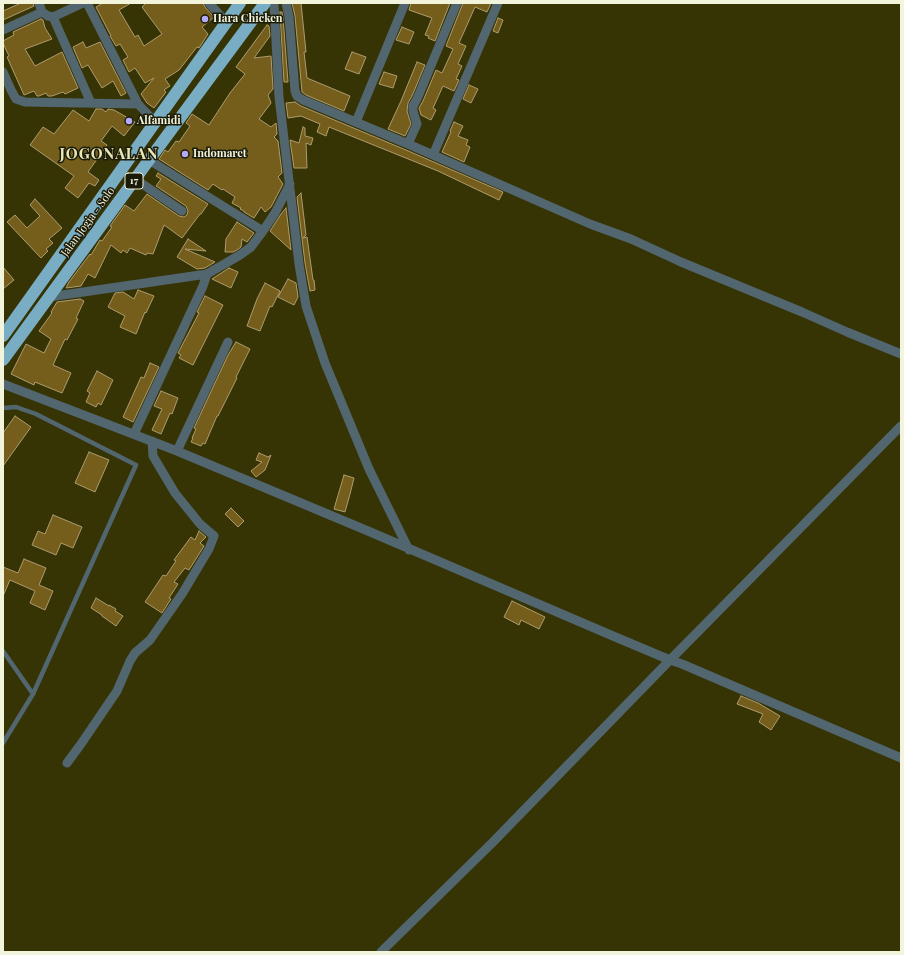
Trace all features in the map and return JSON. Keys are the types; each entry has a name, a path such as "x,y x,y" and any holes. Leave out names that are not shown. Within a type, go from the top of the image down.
{"highway":[{"name":"Jalan Jogja - Solo","path":"3,336 240,3"},
{"name":"Jalan Jogja - Solo","path":"3,360 265,3"}],"street":[{"path":"38,3 42,12 53,17 83,3"},
{"path":"87,3 138,104 155,122"},
{"path":"209,3 226,22"},
{"path":"274,3 279,96 299,264 306,306 325,363 369,470 409,550"},
{"path":"286,3 289,17 295,91 297,96"},
{"path":"356,122 405,3"},
{"path":"408,144 417,124 413,106 457,3"},
{"path":"433,155 498,3"},
{"path":"3,30 42,12"},
{"path":"53,17 91,103"},
{"path":"3,72 10,90 16,99 25,102 138,104"},
{"path":"279,96 297,96 303,100 584,221 901,354"},
{"path":"149,160 263,231"},
{"path":"135,179 182,211"},
{"path":"49,297 207,274 251,247 275,212 290,184"},
{"path":"134,434 203,286 207,274"},
{"path":"177,451 228,342"},
{"path":"3,384 177,451 901,758"},
{"path":"381,952 492,843 901,426"},
{"path":"67,763 117,691 135,652 150,640 182,594 209,549 214,536 200,524 175,493 153,456 152,441"}],"lane":[{"path":"3,408 16,407 36,414 136,465 33,694 3,743"},
{"path":"3,651 8,656 33,694"}],"building":[{"path":"21,3 33,3 34,6 3,20 3,11"},
{"path":"103,3 131,3 119,10 135,37 138,35 144,46 162,34 142,7 146,3 203,3 214,17 202,27 208,34 199,48 197,47 179,70 165,79 170,86 164,90 166,92 154,108 147,103 141,94 154,78 145,83 135,68 129,72 123,60 128,57 120,44 116,46 96,7"},
{"path":"292,3 301,3 307,78 350,96 344,111 302,92 295,16"},
{"path":"411,3 450,3 435,41 428,38 429,36 425,35 432,18 409,10"},
{"path":"463,3 491,3 487,12 475,7 459,43 466,46 458,64 462,66 456,79 459,80 454,91 443,86 433,108 436,110 431,120 421,115 419,108 436,70 442,73 453,49 446,46"},
{"path":"280,12 282,12 283,18 288,82 284,82"},
{"path":"498,18 503,20 498,33 493,31"},
{"path":"41,19 43,20 45,28 52,39 25,49 35,66 62,52 78,88 65,94 63,92 48,96 46,93 37,96 34,91 24,95 7,57 9,56 3,41 14,35 13,32"},
{"path":"267,25 269,26 270,36 254,58 271,56 273,89 268,95 271,103 259,119 271,127 276,123 277,134 274,137 278,141 282,173 278,177 283,184 271,207 265,212 261,207 254,218 232,203 235,197 223,189 222,190 213,184 208,190 159,159 165,150 168,152 176,141 179,142 190,126 186,123 192,114 209,125 230,93 245,74 236,67"},
{"path":"402,27 414,32 409,44 396,40"},
{"path":"83,42 86,48 100,42 126,93 121,96 113,81 102,88 88,65 82,68 73,47"},
{"path":"352,52 366,57 359,74 345,69"},
{"path":"417,62 425,65 408,103 407,111 411,124 405,136 388,129"},
{"path":"384,72 397,76 393,88 379,84"},
{"path":"469,85 478,89 471,103 463,99"},
{"path":"295,102 301,106 503,192 499,200 438,171 329,127 326,136 317,132 320,124 301,116 288,118 286,103"},
{"path":"96,109 102,109 106,112 108,109 114,110 135,122 124,136 112,126 101,141 107,145 88,172 99,180 95,186 89,183 78,198 65,188 74,176 30,145 43,127 54,134 73,110 89,121"},
{"path":"454,122 463,126 458,136 468,140 466,145 470,147 464,162 442,152"},
{"path":"303,127 305,128 305,136 313,138 311,145 306,143 307,168 294,168 290,140 299,143"},
{"path":"158,173 208,204 182,238 164,225 153,254 147,253 146,255 130,248 127,253 123,250 121,253 111,245 95,278 88,274 81,286 66,288 90,254 91,255 100,240 102,241 112,227 110,226 125,205 134,211 147,194 179,216 184,217 187,215 188,211 186,206 156,186 161,179 156,176"},
{"path":"301,193 306,235 303,238 307,237 315,290 310,291 297,197"},
{"path":"35,199 62,228 49,239 53,243 46,249 48,251 41,258 7,222 15,215 27,228 40,216 30,205"},
{"path":"286,208 291,250 270,231"},
{"path":"237,222 254,233 247,242 242,239 241,247 237,250 233,252 225,252 226,239"},
{"path":"188,239 206,251 185,249 215,262 205,268 197,269 177,257"},
{"path":"3,267 14,280 3,289"},
{"path":"229,268 238,272 231,288 212,279"},
{"path":"288,279 296,283 298,297 294,305 278,297"},
{"path":"265,283 280,291 272,307 270,306 260,331 247,326 257,299"},
{"path":"138,290 154,296 146,313 145,312 136,334 120,327 125,316 108,307 115,293 123,292 134,299"},
{"path":"205,296 223,305 193,365 179,358 181,355 178,353 199,313 197,312"},
{"path":"80,299 84,301 76,318 78,319 67,340 65,339 53,365 71,373 62,393 35,382 34,385 11,374 26,344 44,353 51,339 39,331 52,313 51,312 57,302"},
{"path":"236,342 250,349 205,444 203,443 201,446 191,442 196,429 194,428 228,355"},
{"path":"150,363 159,367 133,422 123,417 141,377 144,378"},
{"path":"97,371 113,380 101,405 98,403 96,407 86,402 90,393 87,391"},
{"path":"161,391 178,398 172,414 170,413 161,434 152,430 162,409 154,406"},
{"path":"15,416 31,427 3,466 3,433"},
{"path":"89,452 109,460 95,492 75,483"},
{"path":"259,453 268,457 271,455 265,470 256,477 251,471 262,462 256,460"},
{"path":"344,475 354,478 345,512 334,509"},
{"path":"231,508 244,521 238,527 225,514"},
{"path":"53,515 82,527 73,548 61,543 56,555 32,545 38,531 45,534"},
{"path":"199,531 206,537 200,543 204,546 189,570 185,568 174,582 178,584 162,613 145,602 163,575 166,576 176,561 174,560 191,537 195,540"},
{"path":"24,559 46,568 39,585 53,591 45,610 30,603 35,591 10,580 3,596 3,567 18,573"},
{"path":"96,598 116,609 115,611 123,616 116,626 91,608"},
{"path":"512,601 545,617 539,629 521,620 519,625 504,617"},
{"path":"741,696 758,703 780,716 771,730 759,722 763,714 737,704"}],"place":[{"name":"Hara Chicken","path":"205,19"},
{"name":"Alfamidi","path":"129,121"},
{"name":"Indomaret","path":"185,154"}],"district":[{"name":"JOGONALAN","path":"109,154"}]}
